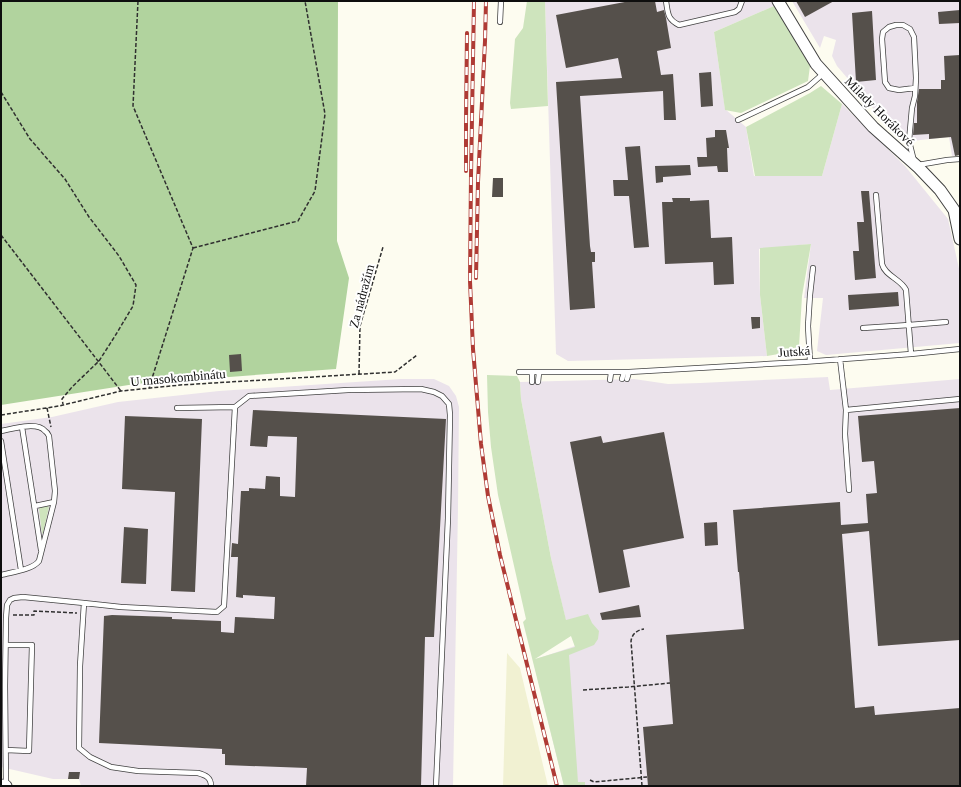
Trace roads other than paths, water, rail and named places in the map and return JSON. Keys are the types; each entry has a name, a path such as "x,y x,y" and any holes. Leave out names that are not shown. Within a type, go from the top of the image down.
{"street":[{"name":"Milady Horákové","path":"778,1 816,64 873,127 940,190 954,210 960,239"},
{"path":"1,784 6,786"}],"lane":[{"path":"500,22 501,1"},
{"path":"666,1 669,18 673,22 680,25 735,12 739,9 742,1"},
{"path":"916,88 899,90 889,88 885,82 882,38 883,32 888,27 903,25 910,30 914,37 916,88 912,108 909,141 915,165 960,159"},
{"path":"738,120 808,87 824,73"},
{"path":"876,195 882,264 883,268 901,283 906,290 911,354"},
{"path":"810,361 808,326 813,268"},
{"path":"863,328 909,326 946,322"},
{"name":"Jutská","path":"519,372 611,373 840,359 960,349"},
{"path":"840,359 846,410 845,434 849,490"},
{"path":"625,379 627,372"},
{"path":"532,373 532,382"},
{"path":"538,382 539,373"},
{"path":"610,380 611,373"},
{"path":"176,408 235,407 249,396 348,390 407,389 421,389 434,392 442,396 449,404 448,518 436,786"},
{"path":"846,410 960,399"},
{"path":"6,786 5,686 7,604 10,600 23,596 121,607 217,612 224,606 235,407"},
{"path":"1,431 28,426 38,426 45,430 49,436 55,491 54,502 39,561 36,565 1,575"},
{"path":"22,427 42,553"},
{"path":"1,441 21,570"},
{"path":"34,506 54,502"},
{"path":"84,603 80,666 79,748 90,758 111,767 138,771 198,772 207,776 211,784"},
{"path":"6,645 32,645 29,751 6,750"},
{"path":"1,678 5,686"}],"railway":[{"path":"474,1 470,281 473,349 481,444 488,496 500,555 557,786"},
{"path":"476,278 478,182 486,1"},
{"path":"466,171 467,33"}]}
